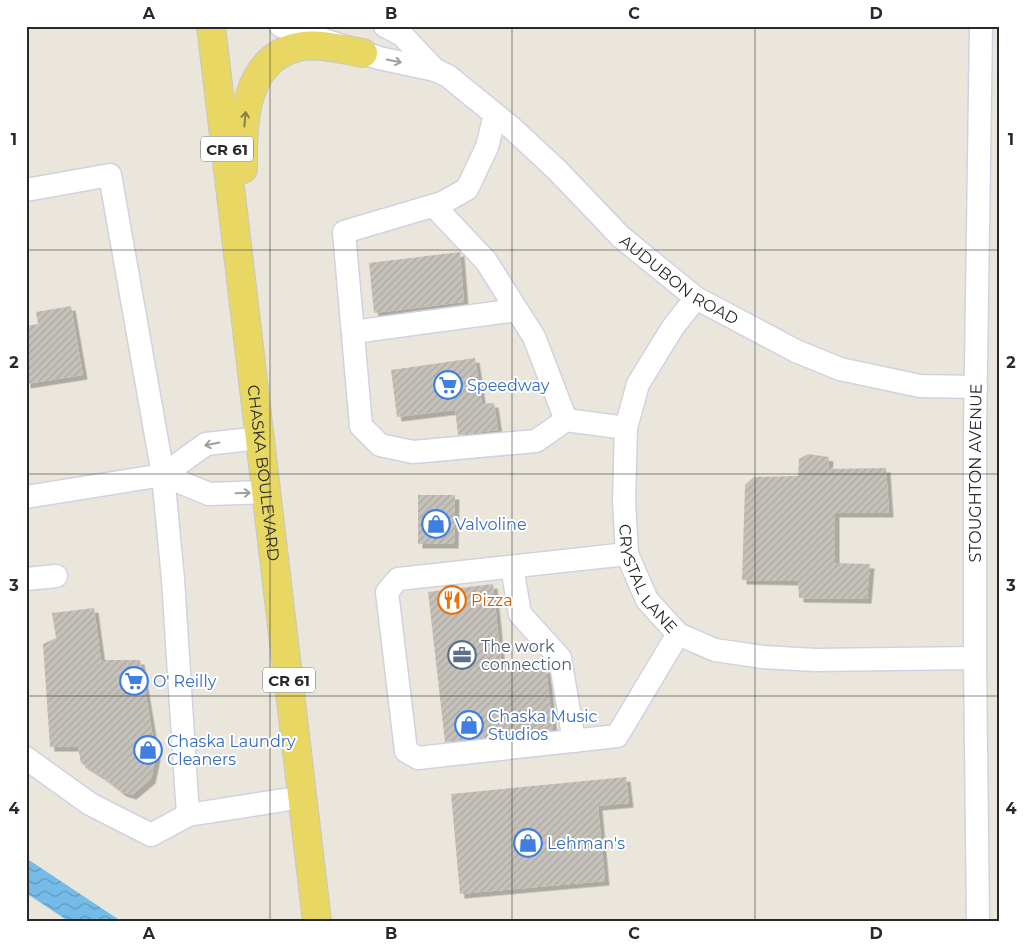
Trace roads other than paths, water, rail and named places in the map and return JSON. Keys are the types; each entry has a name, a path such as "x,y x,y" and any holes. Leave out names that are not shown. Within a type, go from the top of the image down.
{"main road":[{"name":"CHASKA BOULEVARD","path":"211,26 317,921"},
{"path":"241,273 245,215 244,115 252,87 260,73 281,52 300,46 316,46 363,53"}],"street":[{"name":"AUDUBON ROAD","path":"281,26 379,58 435,70 448,76 513,129 557,170 621,236 696,298 796,352 840,369 920,386 976,387"},
{"name":"AUDUBON ROAD","path":"385,26 402,35 435,70"},
{"name":"STOUGHTON AVENUE","path":"978,921 975,658 976,387 990,129 990,56 982,26"},
{"path":"495,115 487,147 467,189 442,204 344,232 361,426 380,444 413,452 536,441 566,420 626,428"},
{"path":"26,190 110,175 163,475 173,579 188,815"},
{"path":"434,206 486,261 534,338 566,420"},
{"name":"CRYSTAL LANE","path":"696,298 673,327 638,384 626,428 624,501 627,554 647,600 678,634 715,650 763,657 834,660 975,658"},
{"path":"353,332 516,310"},
{"path":"26,497 163,475 206,444 261,438"},
{"path":"163,475 209,494 267,492"},
{"path":"627,554 398,579 387,592 406,751 418,758 617,736 678,634"},
{"path":"512,566 520,614 560,658 574,742"},
{"path":"26,579 56,576"},
{"path":"26,758 90,804 151,835 188,815 303,797"}],"water":[{"path":"26,858 121,921 68,921 26,893"}],"place":[{"name":"Speedway","path":"448,385"},
{"name":"Valvoline","path":"436,524"},
{"name":"Pizza","path":"452,600"},
{"name":"The work connection","path":"462,655"},
{"name":"O' Reilly","path":"134,681"},
{"name":"Chaska Music Studios","path":"469,725"},
{"name":"Chaska Laundry Cleaners","path":"148,750"},
{"name":"Lehman's","path":"528,843"}]}
